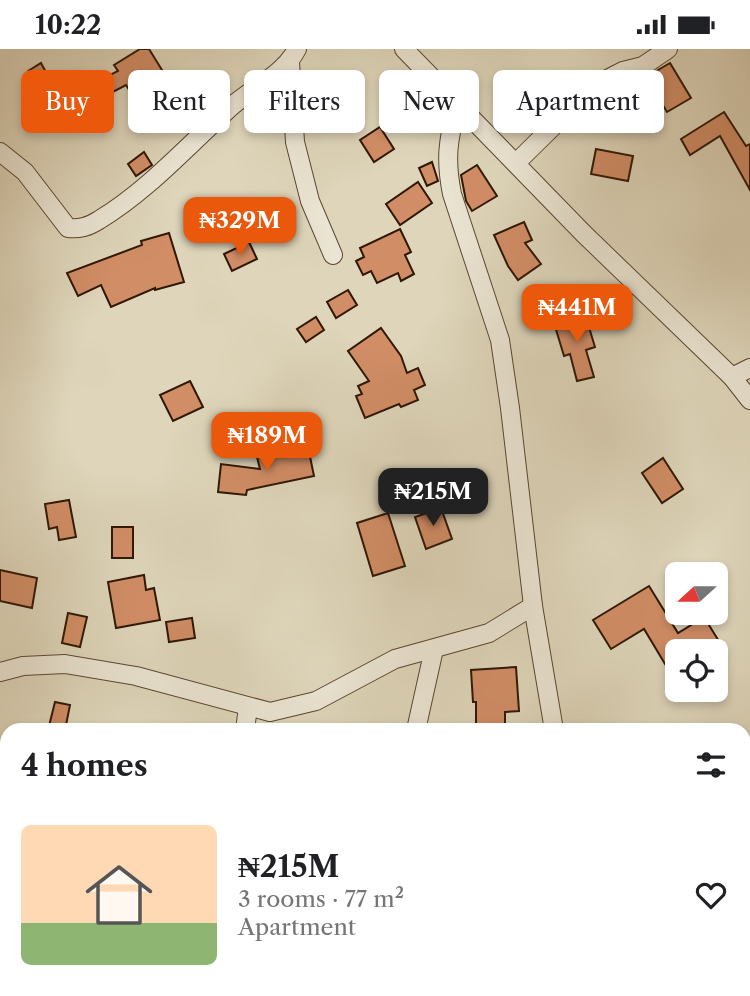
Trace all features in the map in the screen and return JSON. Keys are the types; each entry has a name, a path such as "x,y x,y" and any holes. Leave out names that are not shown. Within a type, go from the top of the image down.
{"street":[{"path":"404,49 424,70"},
{"path":"516,163 594,86 623,71 643,66 668,49"},
{"path":"0,152 25,172 68,228 81,229 130,198 294,55"},
{"path":"294,55 295,142 310,201 333,255"},
{"path":"479,127 584,234 732,377 750,400"},
{"path":"450,133 447,169 452,194 500,340 533,606 553,723"},
{"path":"732,377 750,368"},
{"path":"0,672 23,666 65,664 136,676 270,712 316,701 395,659 489,633 533,606"},
{"path":"418,723 434,649"},
{"path":"246,723 248,708"}],"building":[{"path":"140,49 149,49 162,70 128,70 128,88 126,85 114,91 114,73 118,71 114,65"},
{"path":"41,63 45,70 30,70"},
{"path":"670,63 691,98 667,112 664,107 664,70 658,70"},
{"path":"724,112 746,146 750,144 750,190 720,136 690,155 681,139"},
{"path":"379,128 379,133 384,133 394,149 374,162 360,140"},
{"path":"596,149 633,156 628,181 591,174"},
{"path":"144,152 152,165 136,176 128,164"},
{"path":"432,162 438,181 427,186 419,168"},
{"path":"477,165 497,196 472,211 466,201 461,175"},
{"path":"418,182 432,203 400,225 386,204"},
{"path":"524,222 532,240 525,243 541,264 518,280 508,266 494,235"},
{"path":"400,229 411,252 405,255 414,274 401,281 398,273 377,283 371,271 363,275 356,261 364,257 360,248"},
{"path":"169,233 184,282 155,288 111,307 101,285 78,296 67,273 142,245 141,241"},
{"path":"249,242 257,259 232,271 224,254"},
{"path":"348,290 357,305 336,318 327,302"},
{"path":"585,314 595,347 586,350 594,377 577,381 570,354 564,356 554,323"},
{"path":"316,317 324,330 306,342 297,329"},
{"path":"381,328 401,356 407,373 418,368 425,385 414,390 418,400 401,407 399,404 365,418 356,396 362,394 358,386 369,381 348,351"},
{"path":"190,381 203,407 173,421 160,395"},
{"path":"308,447 314,476 247,490 246,495 218,492 221,464 260,469 257,457"},
{"path":"663,458 683,489 662,503 642,473"},
{"path":"69,500 76,537 59,540 57,527 49,529 45,504"},
{"path":"441,508 452,539 426,549 415,517"},
{"path":"388,513 405,566 373,576 357,523"},
{"path":"112,527 133,527 133,558 112,558"},
{"path":"0,570 37,578 32,608 0,601"},
{"path":"144,575 146,590 154,588 160,620 116,628 108,582"},
{"path":"649,586 665,612 665,625 673,625 678,633 691,625 709,625 718,639 665,639 665,664 644,629 611,649 593,620"},
{"path":"68,613 87,617 80,647 62,643"},
{"path":"192,618 195,638 169,642 166,622"},
{"path":"516,667 519,711 505,712 505,723 476,723 471,670"},
{"path":"55,702 70,705 66,723 50,723"}]}
